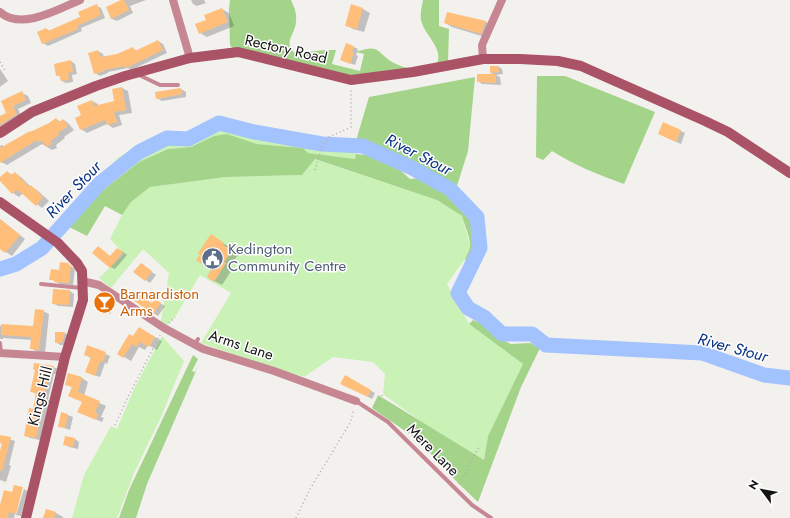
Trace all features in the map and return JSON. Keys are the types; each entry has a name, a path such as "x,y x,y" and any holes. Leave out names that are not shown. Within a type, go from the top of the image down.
{"street":[{"path":"0,12 13,18 26,20 38,18 80,0"},
{"path":"173,0 190,58"},
{"path":"483,59 482,45 502,0"},
{"name":"Rectory Road","path":"0,133 32,112 96,86 135,73 190,58 238,52 351,80 413,72 483,59 520,59 558,61 581,66 728,132 790,173"},
{"path":"0,202 58,243 77,263 82,271 83,285"},
{"name":"Arms Lane","path":"83,285 99,285 164,328 196,342 203,349 302,380 356,401"},
{"name":"Kings Hill","path":"26,518 65,357 83,300 83,285"},
{"path":"1,353 65,357"}],"lane":[{"path":"135,73 160,85 178,84"},
{"path":"41,284 83,285"},
{"path":"0,343 1,353"},
{"name":"Mere Lane","path":"356,401 388,422 472,505 491,518"}],"path":[{"path":"0,62 6,72"},
{"path":"315,170 322,147 329,137 350,127 351,80"},
{"path":"115,425 164,328"},
{"path":"372,411 383,394"},
{"path":"296,518 310,489 350,423 356,401"},
{"path":"456,490 480,446"}],"green space":[{"path":"230,0 291,0 296,18 290,46 295,53 336,50 332,64 360,71 364,54 356,52 373,49 377,50 392,62 410,69 361,78 233,49 230,45"},
{"path":"423,0 439,0 439,26 449,29 448,62 437,64 438,52 421,20"},
{"path":"537,76 565,76 655,112 624,184 569,161 552,151 543,160 536,157"},
{"path":"475,77 468,151 456,189 448,183 379,151 374,149 364,149 355,144 369,97"},
{"path":"226,121 257,129 355,144 355,159 307,153 303,148 257,144 230,135 214,136 191,147 168,149 139,162 94,197 59,239 49,231 57,226 96,180 118,158 143,143 169,136 188,134 215,122"},
{"path":"227,134 257,144 303,148 308,153 355,159 356,154 375,156 401,171 410,179 415,178 430,182 447,196 451,195 462,204 474,223 479,239 478,249 471,269 465,260 470,243 462,216 437,200 315,159 302,175 226,177 150,187 131,202 122,215 105,206 87,236 69,227 94,197 139,162 168,149 191,147 214,136"},
{"path":"314,159 437,200 462,216 470,246 465,259 447,284 469,324 523,364 488,436 484,460 423,423 383,394 385,374 373,362 333,357 304,377 201,343 231,293 200,275 175,317 164,328 161,321 169,273 143,249 111,288 99,278 124,254 110,239 122,215 131,202 150,187 226,177 302,175"},
{"path":"44,238 52,243 0,277 0,266 8,263"},
{"path":"473,320 489,327 502,340 511,344 530,343 540,348 521,387 478,502 418,440 372,408 378,395 484,460 488,436 523,364 469,324"},
{"path":"162,336 184,361 161,417 134,473 117,518 72,518 84,475 111,426 117,429 134,389"},
{"path":"193,355 198,359 192,371 195,372 199,364 147,484 136,518 119,518 129,490"}],"building":[{"path":"124,0 129,10 111,19 106,7"},
{"path":"97,4 101,15 77,26 78,29 42,44 37,32 46,28 48,31 80,17 78,12"},
{"path":"351,4 363,8 357,29 345,26"},
{"path":"222,8 228,22 199,34 195,24 206,20 204,15"},
{"path":"447,12 486,21 481,34 444,23"},
{"path":"158,40 163,50 126,68 125,66 104,70 94,74 88,53 98,50 100,57 117,54 133,47 135,51"},
{"path":"346,43 354,46 352,52 354,52 350,64 340,60"},
{"path":"71,60 73,72 68,73 69,80 61,81 59,75 56,76 54,64"},
{"path":"490,66 498,66 499,72 490,73"},
{"path":"477,74 496,74 496,83 477,82"},
{"path":"122,87 126,110 114,112 117,122 107,125 105,120 80,130 75,118 81,115 77,106 92,100 94,106 114,101 112,89"},
{"path":"181,88 182,94 156,99 155,92"},
{"path":"22,91 26,100 13,106 17,114 0,125 0,116 6,113 1,101"},
{"path":"56,118 59,122 63,119 68,126 50,141 52,144 46,147 43,141 38,142 37,140 0,163 0,148"},
{"path":"663,122 681,130 676,142 658,134"},
{"path":"7,171 11,175 15,172 29,187 31,185 43,197 36,206 19,191 18,192 16,190 12,194 0,181 0,177"},
{"path":"0,219 20,235 5,253 0,249"},
{"name":"Kedington Community Centre","path":"211,234 224,243 223,245 232,250 214,282 207,277 211,270 196,260 200,255 198,253"},
{"path":"98,246 110,256 117,248 123,252 110,268 92,253"},
{"path":"60,262 68,263 71,266 69,283 54,282 54,280 49,280 51,269 59,270"},
{"path":"141,263 152,271 145,281 133,272"},
{"path":"53,289 70,290 69,305 52,304"},
{"path":"134,291 152,303 155,299 161,303 153,314 130,298"},
{"name":"Barnardiston Arms","path":"102,293 112,300 105,312 95,307"},
{"path":"35,309 44,310 39,350 30,349 31,337 1,335 1,324 33,326"},
{"path":"139,327 155,337 149,347 140,342 137,347 132,344 123,358 117,354 129,334 133,336"},
{"path":"55,332 65,332 62,343 55,343"},
{"path":"87,345 106,352 103,362 100,361 95,376 85,372 91,357 84,355"},
{"path":"34,363 54,366 53,372 49,372 44,397 46,397 36,438 24,436 29,408 33,409 36,393 30,392 35,370 33,369"},
{"path":"68,373 82,377 78,392 100,401 95,412 98,414 96,420 77,412 82,402 68,396 72,387 65,385"},
{"path":"345,375 371,390 368,397 340,384"},
{"path":"61,412 68,414 65,428 58,427"},
{"path":"0,435 11,437 2,471 0,471 0,451 2,443 0,443"},
{"path":"65,436 75,438 73,447 63,445"},
{"path":"14,485 23,487 16,514 9,512 8,518 0,518 0,505 4,490 12,492"},
{"path":"46,509 56,512 54,518 43,518"}],"waterway":[{"name":"River Stour","path":"0,269 16,264 42,248 100,183 139,152 167,138 188,139 219,123 254,132 322,144 363,146 412,168 450,189 477,217 480,248 458,293 468,308 484,317 502,334 532,334 546,345 702,353 764,375 790,378"}],"place":[{"name":"Kedington Community Centre","path":"212,258"},
{"name":"Barnardiston Arms","path":"104,303"}]}
